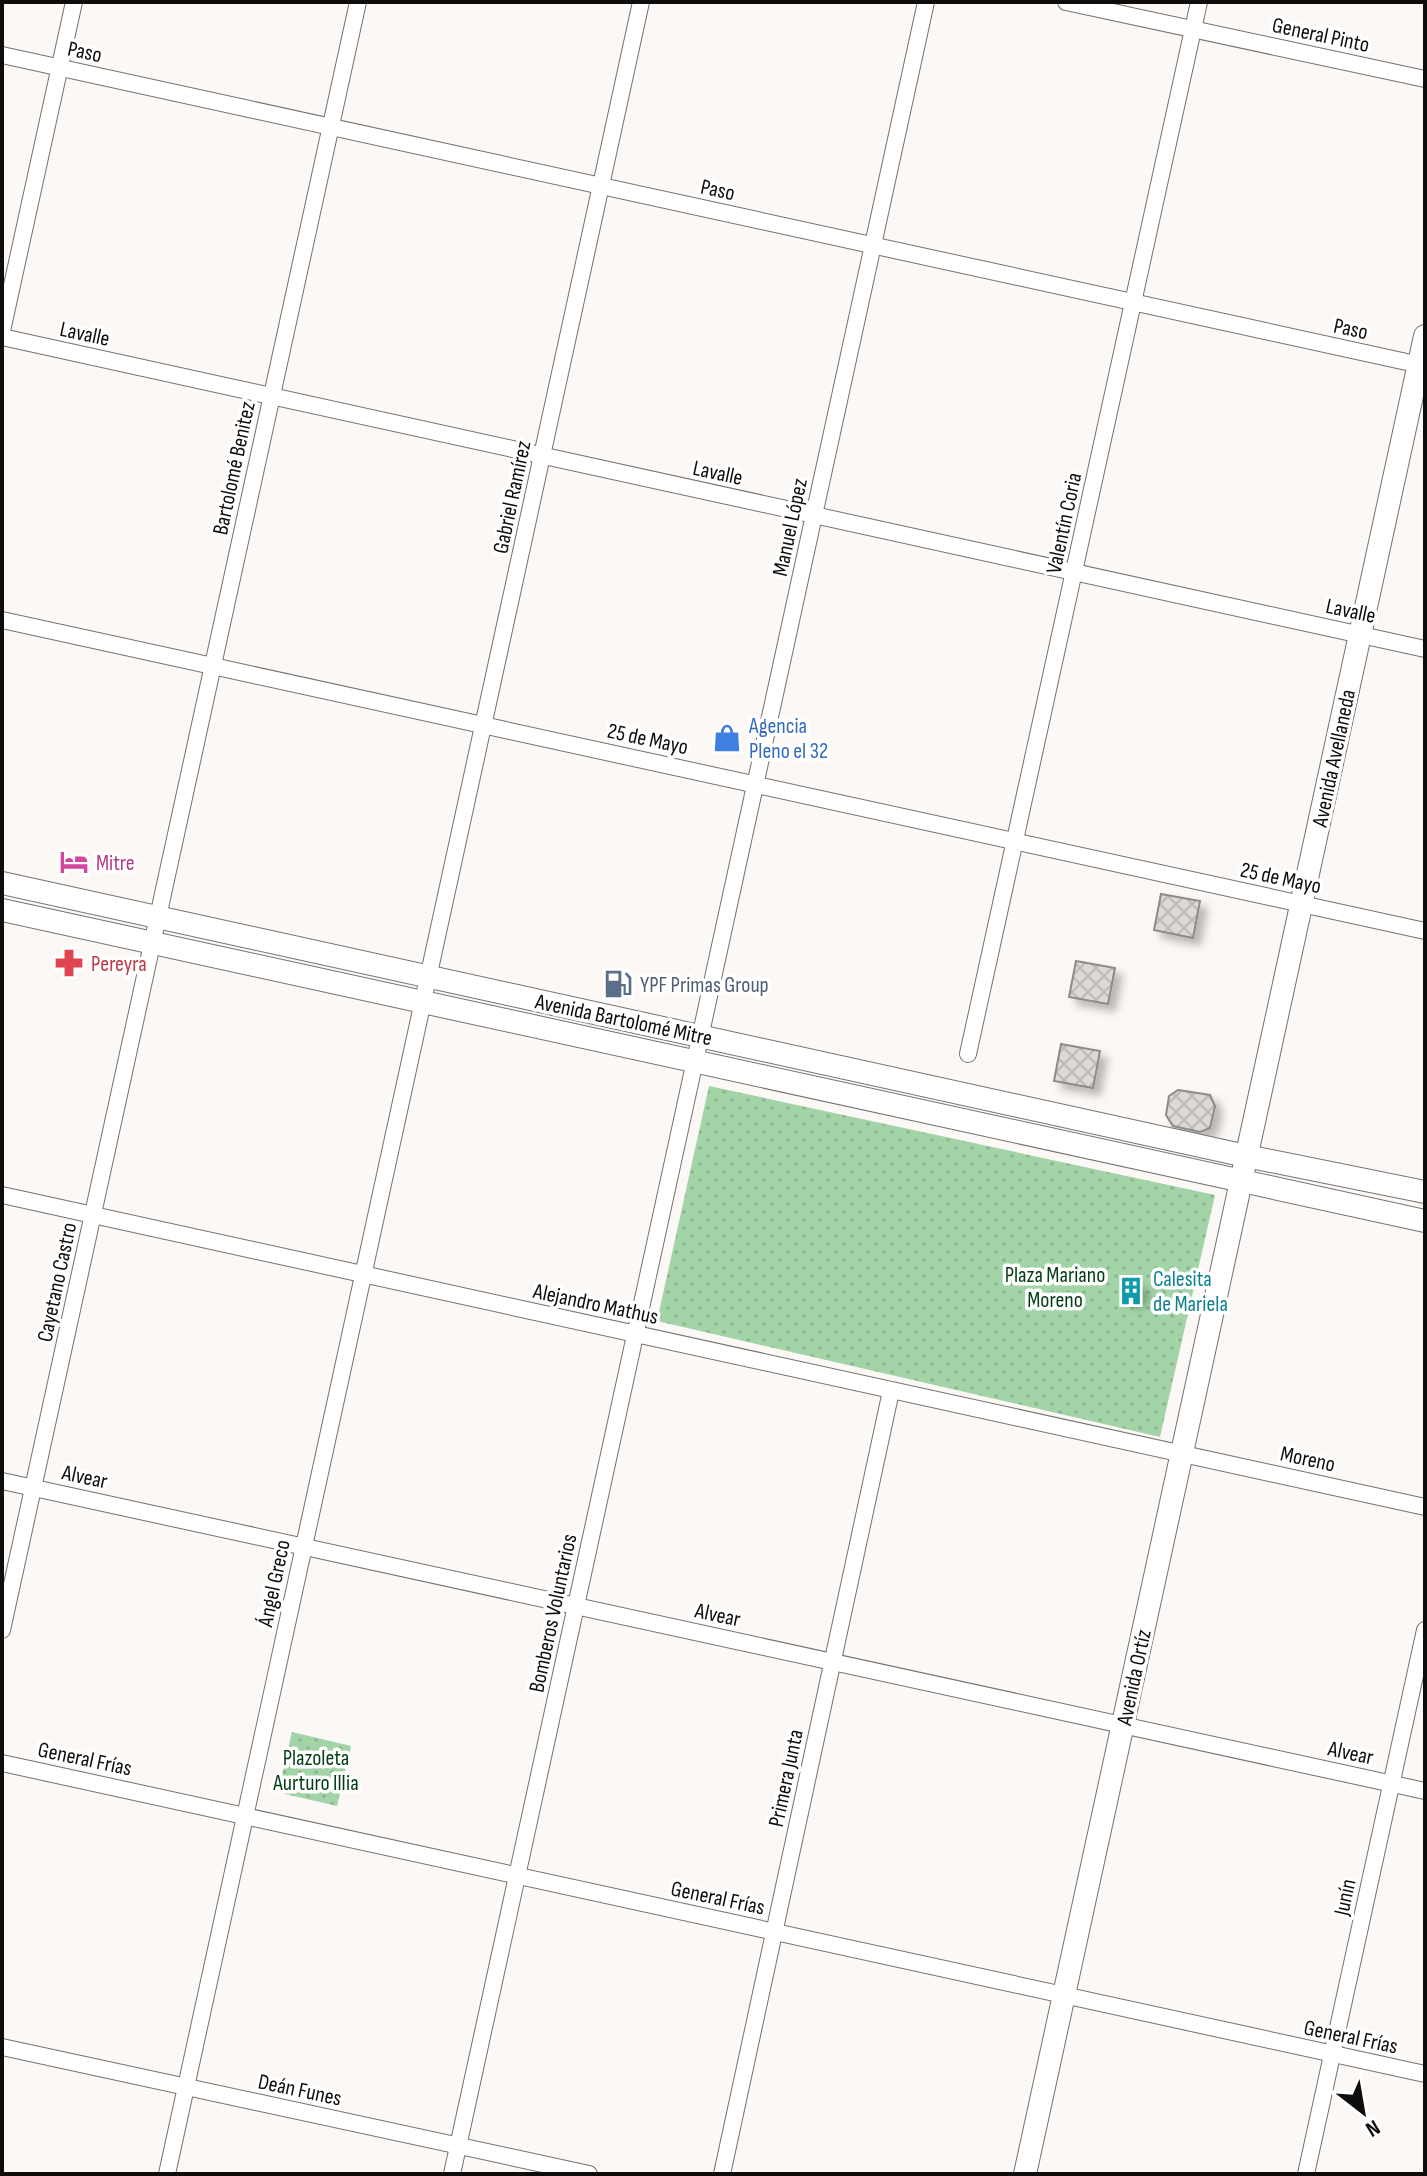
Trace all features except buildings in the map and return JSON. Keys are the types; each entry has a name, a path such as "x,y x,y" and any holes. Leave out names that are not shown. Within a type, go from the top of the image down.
{"main road":[{"name":"Avenida Avellaneda","path":"1241,1181 1422,366 1425,336"},
{"name":"Avenida Bartolomé Mitre","path":"2,883 1246,1156 1425,1192"},
{"name":"Avenida Bartolomé Mitre","path":"2,910 1425,1221"},
{"name":"Avenida Ortíz","path":"1025,2174 1241,1181"}],"street":[{"path":"2,331 74,2"},
{"name":"Bartolomé Benitez","path":"152,943 358,2"},
{"name":"Gabriel Ramírez","path":"423,1002 641,2"},
{"name":"Manuel López","path":"695,1061 926,2"},
{"name":"General Pinto","path":"1066,2 1425,79"},
{"name":"Valentín Coria","path":"968,1054 1199,2"},
{"name":"Paso","path":"2,55 1422,366"},
{"name":"Lavalle","path":"2,337 1425,649"},
{"name":"25 de Mayo","path":"2,620 1425,931"},
{"name":"Cayetano Castro","path":"2,1630 152,943"},
{"name":"Ángel Greco","path":"167,2174 423,1002"},
{"name":"Bomberos Voluntarios","path":"452,2174 695,1061"},
{"name":"Alejandro Mathus","path":"2,1195 1181,1453"},
{"name":"Primera Junta","path":"722,2174 891,1391"},
{"name":"Moreno","path":"1181,1453 1425,1507"},
{"name":"Alvear","path":"2,1481 1425,1791"},
{"name":"Junín","path":"1306,2174 1425,1630"},
{"name":"General Frías","path":"2,1763 1425,2074"},
{"name":"Deán Funes","path":"2,2047 589,2174"}],"green space":[{"name":"Plaza Mariano Moreno","path":"709,1086 1215,1195 1160,1437 657,1321"},
{"name":"Plazoleta Aurturo Illia","path":"292,1732 351,1746 337,1806 285,1794 280,1784"}],"place":[{"name":"Agencia Pleno el 32","path":"727,738"},
{"name":"Mitre","path":"74,862"},
{"name":"Pereyra","path":"69,963"},
{"name":"YPF Primas Group","path":"618,984"},
{"name":"Calesita de Mariela","path":"1131,1291"}]}
